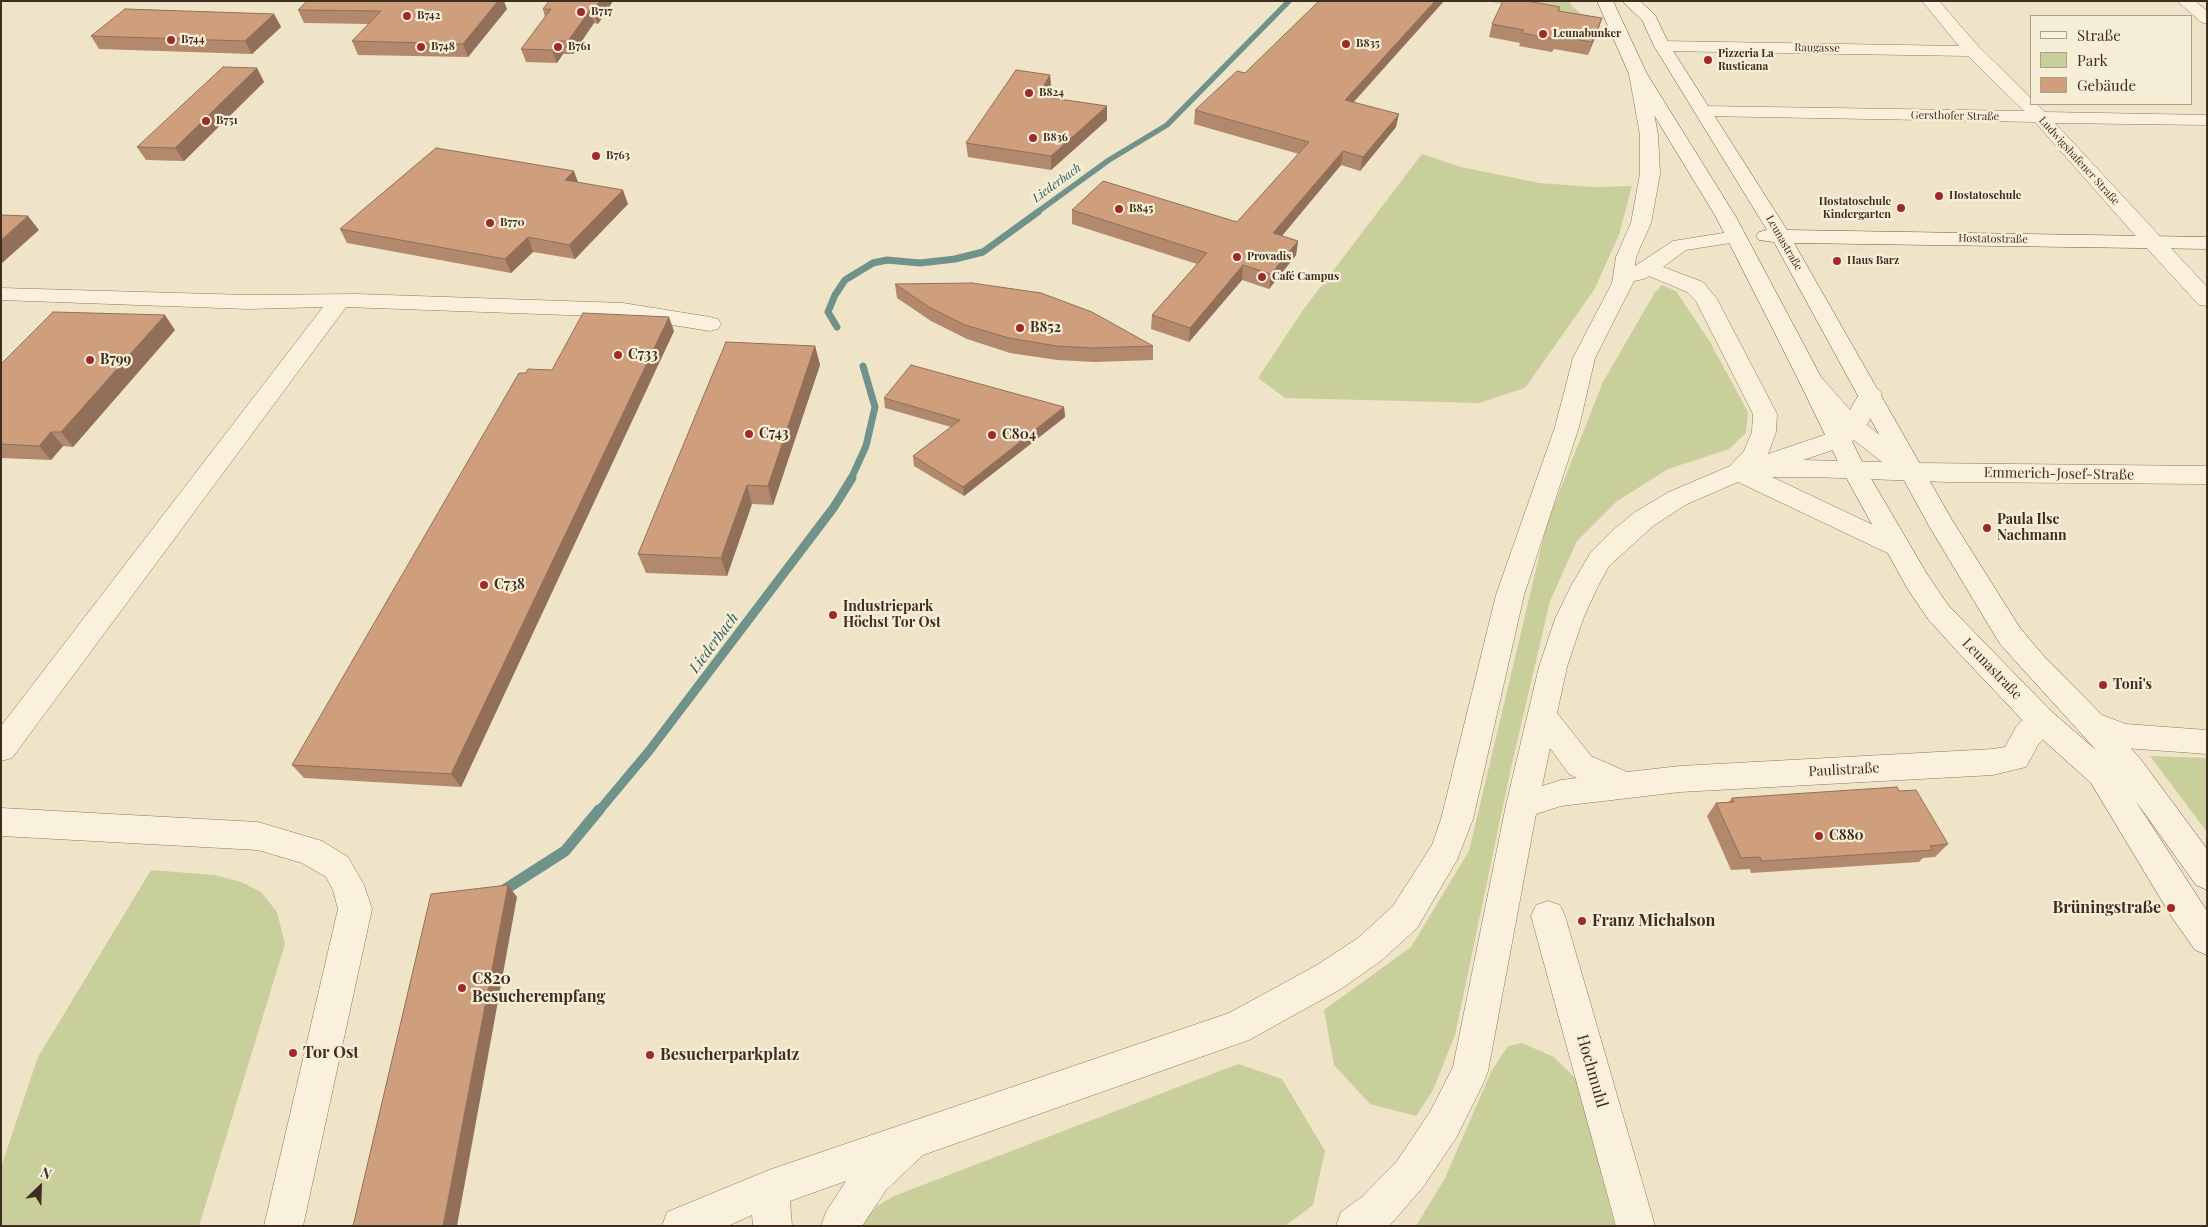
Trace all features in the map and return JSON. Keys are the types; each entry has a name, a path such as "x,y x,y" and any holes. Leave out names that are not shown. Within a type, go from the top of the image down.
{"street":[{"name":"Leunastraße","path":"1605,1 1638,74 1726,217 1809,377 1846,433 1854,470 1917,580 1938,612 2042,720 2102,774 2183,905 2207,939"},
{"name":"Leunastraße","path":"1630,1 1649,10 1662,46 1780,235 1870,394 1911,472 2010,636 2032,663 2091,723 2131,770 2207,875"},
{"name":"Ludwigshafener Straße","path":"1930,1 1973,50 2041,118 2152,242 2207,300"},
{"path":"2184,1 2207,19"},
{"name":"Raugasse","path":"1662,46 1973,50"},
{"path":"681,1226 771,1208 914,1138 1237,1028 1329,977 1370,949 1405,917 1446,850 1457,819 1510,595 1567,427 1584,358 1623,283 1626,257 1641,223 1650,174 1649,135 1638,74"},
{"name":"Gersthofer Straße","path":"1703,111 2207,120"},
{"name":"Hostatostraße","path":"1623,283 1680,245 1736,237 1780,235 2207,243"},
{"path":"1648,268 1695,287 1706,299 1765,414 1764,432 1755,455 1739,472"},
{"path":"1,294 248,302 340,300 623,310 710,324"},
{"path":"1,749 340,300"},
{"path":"1355,1226 1377,1210 1410,1174 1443,1125 1470,1071 1522,805 1553,667 1569,619 1584,586 1600,559 1644,519 1678,498 1739,472 1846,433 1870,394"},
{"name":"Leunastraße","path":"1846,433 1911,472"},
{"name":"Emmerich-Josef-Straße","path":"1739,472 1788,468 1911,472 2207,475"},
{"path":"1739,472 1898,548"},
{"path":"1543,716 1580,766 1626,786"},
{"name":"Paulistraße","path":"1522,805 1561,792 1680,779 1993,762 2015,758 2027,736 2042,720"},
{"path":"2091,723 2125,736 2207,742"},
{"path":"1,822 258,836 312,851 336,867 348,885 355,909 283,1226"},
{"name":"Hochmuhl","path":"1548,916 1636,1226"},
{"path":"840,1226 873,1177 914,1138"}],"green space":[{"path":"1485,1 1569,1 1588,20"},
{"path":"1422,154 1461,167 1539,183 1594,187 1632,186 1619,235 1594,290 1525,388 1479,403 1285,398 1258,378 1303,310"},
{"path":"1662,285 1676,291 1710,342 1748,412 1746,433 1729,449 1668,469 1616,502 1577,541 1550,601 1511,768 1455,1035 1433,1090 1416,1116 1370,1104 1334,1065 1324,1010 1411,947 1469,851 1547,523 1603,382 1655,292"},
{"path":"2150,756 2207,758 2207,832"},
{"path":"151,870 215,875 241,882 261,892 277,912 285,944 199,1226 1,1226 1,1167 38,1057"},
{"path":"1522,1043 1554,1057 1578,1081 1615,1226 1416,1226 1445,1178 1492,1070 1508,1046"},
{"path":"1238,1064 1282,1079 1325,1151 1313,1205 1285,1226 862,1226 866,1218 877,1206 894,1196"}],"building":[{"path":"307,1 498,1 463,44 352,41 381,11 298,10"},
{"path":"549,1 600,1 593,11 590,10 568,41 559,41 552,50 521,49 551,9 543,9"},
{"path":"1319,1 1435,1 1345,100 1399,114 1363,157 1343,151 1273,233 1298,241 1271,274 1243,265 1190,328 1152,315 1207,253 1072,210 1103,181 1237,222 1309,142 1195,110 1237,71 1245,73"},
{"path":"1503,1 1527,1 1560,7 1558,11 1602,18 1592,42 1557,36 1556,39 1522,33 1524,30 1492,24"},
{"path":"125,9 274,14 245,41 91,36"},
{"path":"223,67 257,68 175,148 137,147"},
{"path":"1016,70 1050,75 1038,96 1107,106 1051,156 966,143"},
{"name":"B770","path":"436,148 574,171 565,180 623,190 569,245 528,237 505,259 340,229"},
{"path":"1,215 28,216 1,240"},
{"name":"B852","path":"972,283 1041,293 1092,312 1153,346 1094,348 1057,346 1009,338 965,325 929,307 895,284"},
{"name":"B799","path":"53,312 165,315 61,432 51,432 39,446 1,444 1,364"},
{"name":"C738","path":"583,313 669,317 451,774 292,765 519,373 526,373 528,369 552,370"},
{"name":"C743","path":"726,342 815,346 768,486 747,485 721,558 638,554"},
{"name":"C804","path":"911,365 1064,407 963,487 913,456 960,420 884,398"},
{"name":"C880","path":"1897,787 1899,791 1916,790 1948,844 1930,846 1932,850 1762,861 1760,857 1741,858 1716,803 1734,802 1732,798"},
{"name":"C820 Besucherempfang","path":"508,885 443,1226 353,1226 431,894"}],"waterway":[{"name":"Liederbach","path":"1036,213 1109,160 1167,125 1289,1"},
{"name":"Liederbach","path":"837,327 828,312 835,295 845,280 873,263 887,260 920,263 955,259 983,252 1038,212"},
{"name":"Liederbach","path":"851,479 866,446 875,407 863,366"},
{"name":"Liederbach","path":"598,812 649,751 834,507 852,478"},
{"name":"Liederbach","path":"501,892 565,851 599,810"}],"place":[{"name":"B717","path":"581,12"},
{"name":"B742","path":"407,16"},
{"name":"Leunabunker","path":"1543,34"},
{"name":"B744","path":"171,40"},
{"name":"B835","path":"1346,44"},
{"name":"B748","path":"421,47"},
{"name":"B761","path":"558,47"},
{"name":"Pizzeria La Rusticana","path":"1708,60"},
{"name":"B824","path":"1029,93"},
{"name":"B751","path":"206,121"},
{"name":"B836","path":"1033,138"},
{"name":"B763","path":"596,156"},
{"name":"Hostatoschule","path":"1939,196"},
{"name":"Hostatoschule Kindergarten","path":"1901,208"},
{"name":"B845","path":"1119,209"},
{"name":"B770","path":"490,223"},
{"name":"Provadis","path":"1237,257"},
{"name":"Haus Barz","path":"1837,261"},
{"name":"Café Campus","path":"1262,277"},
{"name":"B852","path":"1020,328"},
{"name":"C733","path":"618,355"},
{"name":"B799","path":"90,360"},
{"name":"C743","path":"749,434"},
{"name":"C804","path":"992,435"},
{"name":"Paula Ilse Nachmann","path":"1987,528"},
{"name":"C738","path":"484,585"},
{"name":"Industriepark Höchst Tor Ost","path":"833,615"},
{"name":"Toni's","path":"2103,685"},
{"name":"C880","path":"1819,836"},
{"name":"Brüningstraße","path":"2171,908"},
{"name":"Franz Michalson","path":"1582,921"},
{"name":"C820 Besucherempfang","path":"462,988"},
{"name":"Tor Ost","path":"293,1053"},
{"name":"Besucherparkplatz","path":"650,1055"}]}
